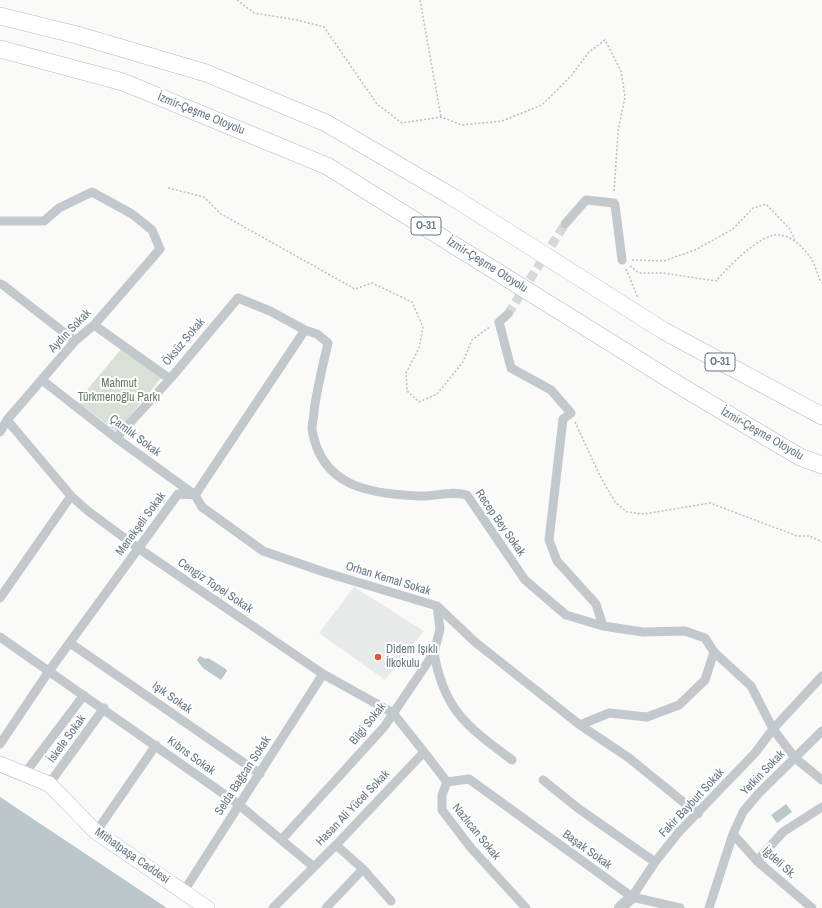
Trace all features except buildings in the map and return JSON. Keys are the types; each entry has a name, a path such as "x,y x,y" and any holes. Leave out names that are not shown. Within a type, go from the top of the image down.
{"highway":[{"name":"O-31","path":"0,16 77,35 206,73 326,123 451,196 664,331 822,416"},
{"name":"İzmir-Çeşme Otoyolu","path":"0,49 123,82 327,166 677,384 800,457 822,465"}],"main road":[{"name":"Mithatpaşa Caddesi","path":"0,764 49,784 96,832 208,908"}],"street":[{"name":"Aydın Sokak","path":"0,221 44,221 59,208 92,192 132,214 152,230 160,249 94,325 75,341 7,420 0,432"},
{"path":"565,224 586,200 614,203 622,260"},
{"path":"0,284 75,341"},
{"name":"Recep Bey Sokak","path":"238,298 270,311 304,330 317,334 328,343 316,400 312,428 319,451 331,471 348,484 378,492 420,496 455,492 467,495 525,580 566,615 603,626 643,632 685,631 705,638 714,652 751,686 773,729 795,758 822,780"},
{"name":"Öksüz Sokak","path":"116,438 170,379 238,298"},
{"path":"508,314 499,322 511,368 551,390 571,413 563,419 549,540 557,561 596,604 603,626"},
{"path":"94,325 170,379"},
{"path":"195,495 304,330"},
{"name":"Çamlık Sokak","path":"42,380 116,438 195,495"},
{"name":"Cengiz Topel Sokak","path":"7,420 71,496 138,548 323,674 393,714 424,752"},
{"name":"Menekşeli Sokak","path":"0,744 49,671 178,494 195,495"},
{"name":"Orhan Kemal Sokak","path":"195,495 202,507 263,551 327,573 437,606 475,642 580,725 629,758 698,814"},
{"path":"0,598 71,496"},
{"name":"Bilgi Sokak","path":"282,839 384,727 434,653 440,629 437,606"},
{"name":"Kıbrıs Sokak","path":"0,637 104,708 238,804 314,867"},
{"name":"Işık Sokak","path":"70,643 260,774"},
{"path":"580,725 609,713 647,717 679,705 705,680 714,652"},
{"path":"434,653 438,674 451,704 470,728 512,760"},
{"name":"Selda Bağcan Sokak","path":"184,892 238,804 260,774 323,674"},
{"name":"Fakir Bayburt Sokak","path":"632,897 655,862 679,832 698,814 755,753 773,729 822,676"},
{"path":"25,773 84,695"},
{"name":"İskele Sokak","path":"49,784 104,708"},
{"name":"Yetkin Sokak","path":"709,908 733,834 743,812 758,794 822,731"},
{"path":"96,832 156,745"},
{"path":"424,752 448,782"},
{"name":"Hasan Ali Yücel Sokak","path":"272,908 336,845 424,752"},
{"name":"Başak Sokak","path":"448,782 469,779 632,897 680,908"},
{"path":"543,780 579,809 655,862"},
{"name":"Nazlıcan Sokak","path":"448,782 442,795 442,810 471,848 525,908"},
{"path":"757,860 783,832 822,806"},
{"name":"İğdeli Sk.","path":"733,834 757,860 812,908"},
{"path":"336,845 363,869 391,901"},
{"path":"326,908 363,869"},
{"path":"620,908 632,897"}],"path":[{"path":"237,0 254,13 297,20 324,27 377,104 402,123 441,117 462,125 502,122 542,105 571,76 589,52 605,40 622,71 625,97 618,132 614,203"},
{"path":"420,0 441,117"},
{"path":"168,188 204,197 221,214 354,289 372,283 412,302 423,327 419,348 406,373 406,391 419,402 437,394 463,362 472,340 499,322"},
{"path":"622,260 664,261 697,249 732,229 753,208 766,204 789,228 795,241 812,260 822,284"},
{"path":"622,260 639,273 663,273 716,281 730,264 768,236 780,234 795,241"},
{"path":"622,260 638,296 640,315"},
{"path":"571,413 600,476 615,502 627,512 644,514 710,503 797,536 810,536 822,542"}],"shaded area":[{"name":"Didem Işıklı İlkokulu","path":"354,587 424,631 385,680 319,633"},
{"path":"200,656 206,659 208,658 226,669 227,671 221,680 203,668 197,660"},
{"path":"0,797 167,908 0,908"},
{"path":"786,804 792,812 777,823 771,815"}],"green space":[{"name":"Mahmut Türkmenoğlu Parkı","path":"122,348 162,377 117,432 77,402"}],"tunnel":[{"path":"508,314 565,224"}],"place":[{"name":"Didem Işıklı İlkokulu","path":"378,657"}]}
